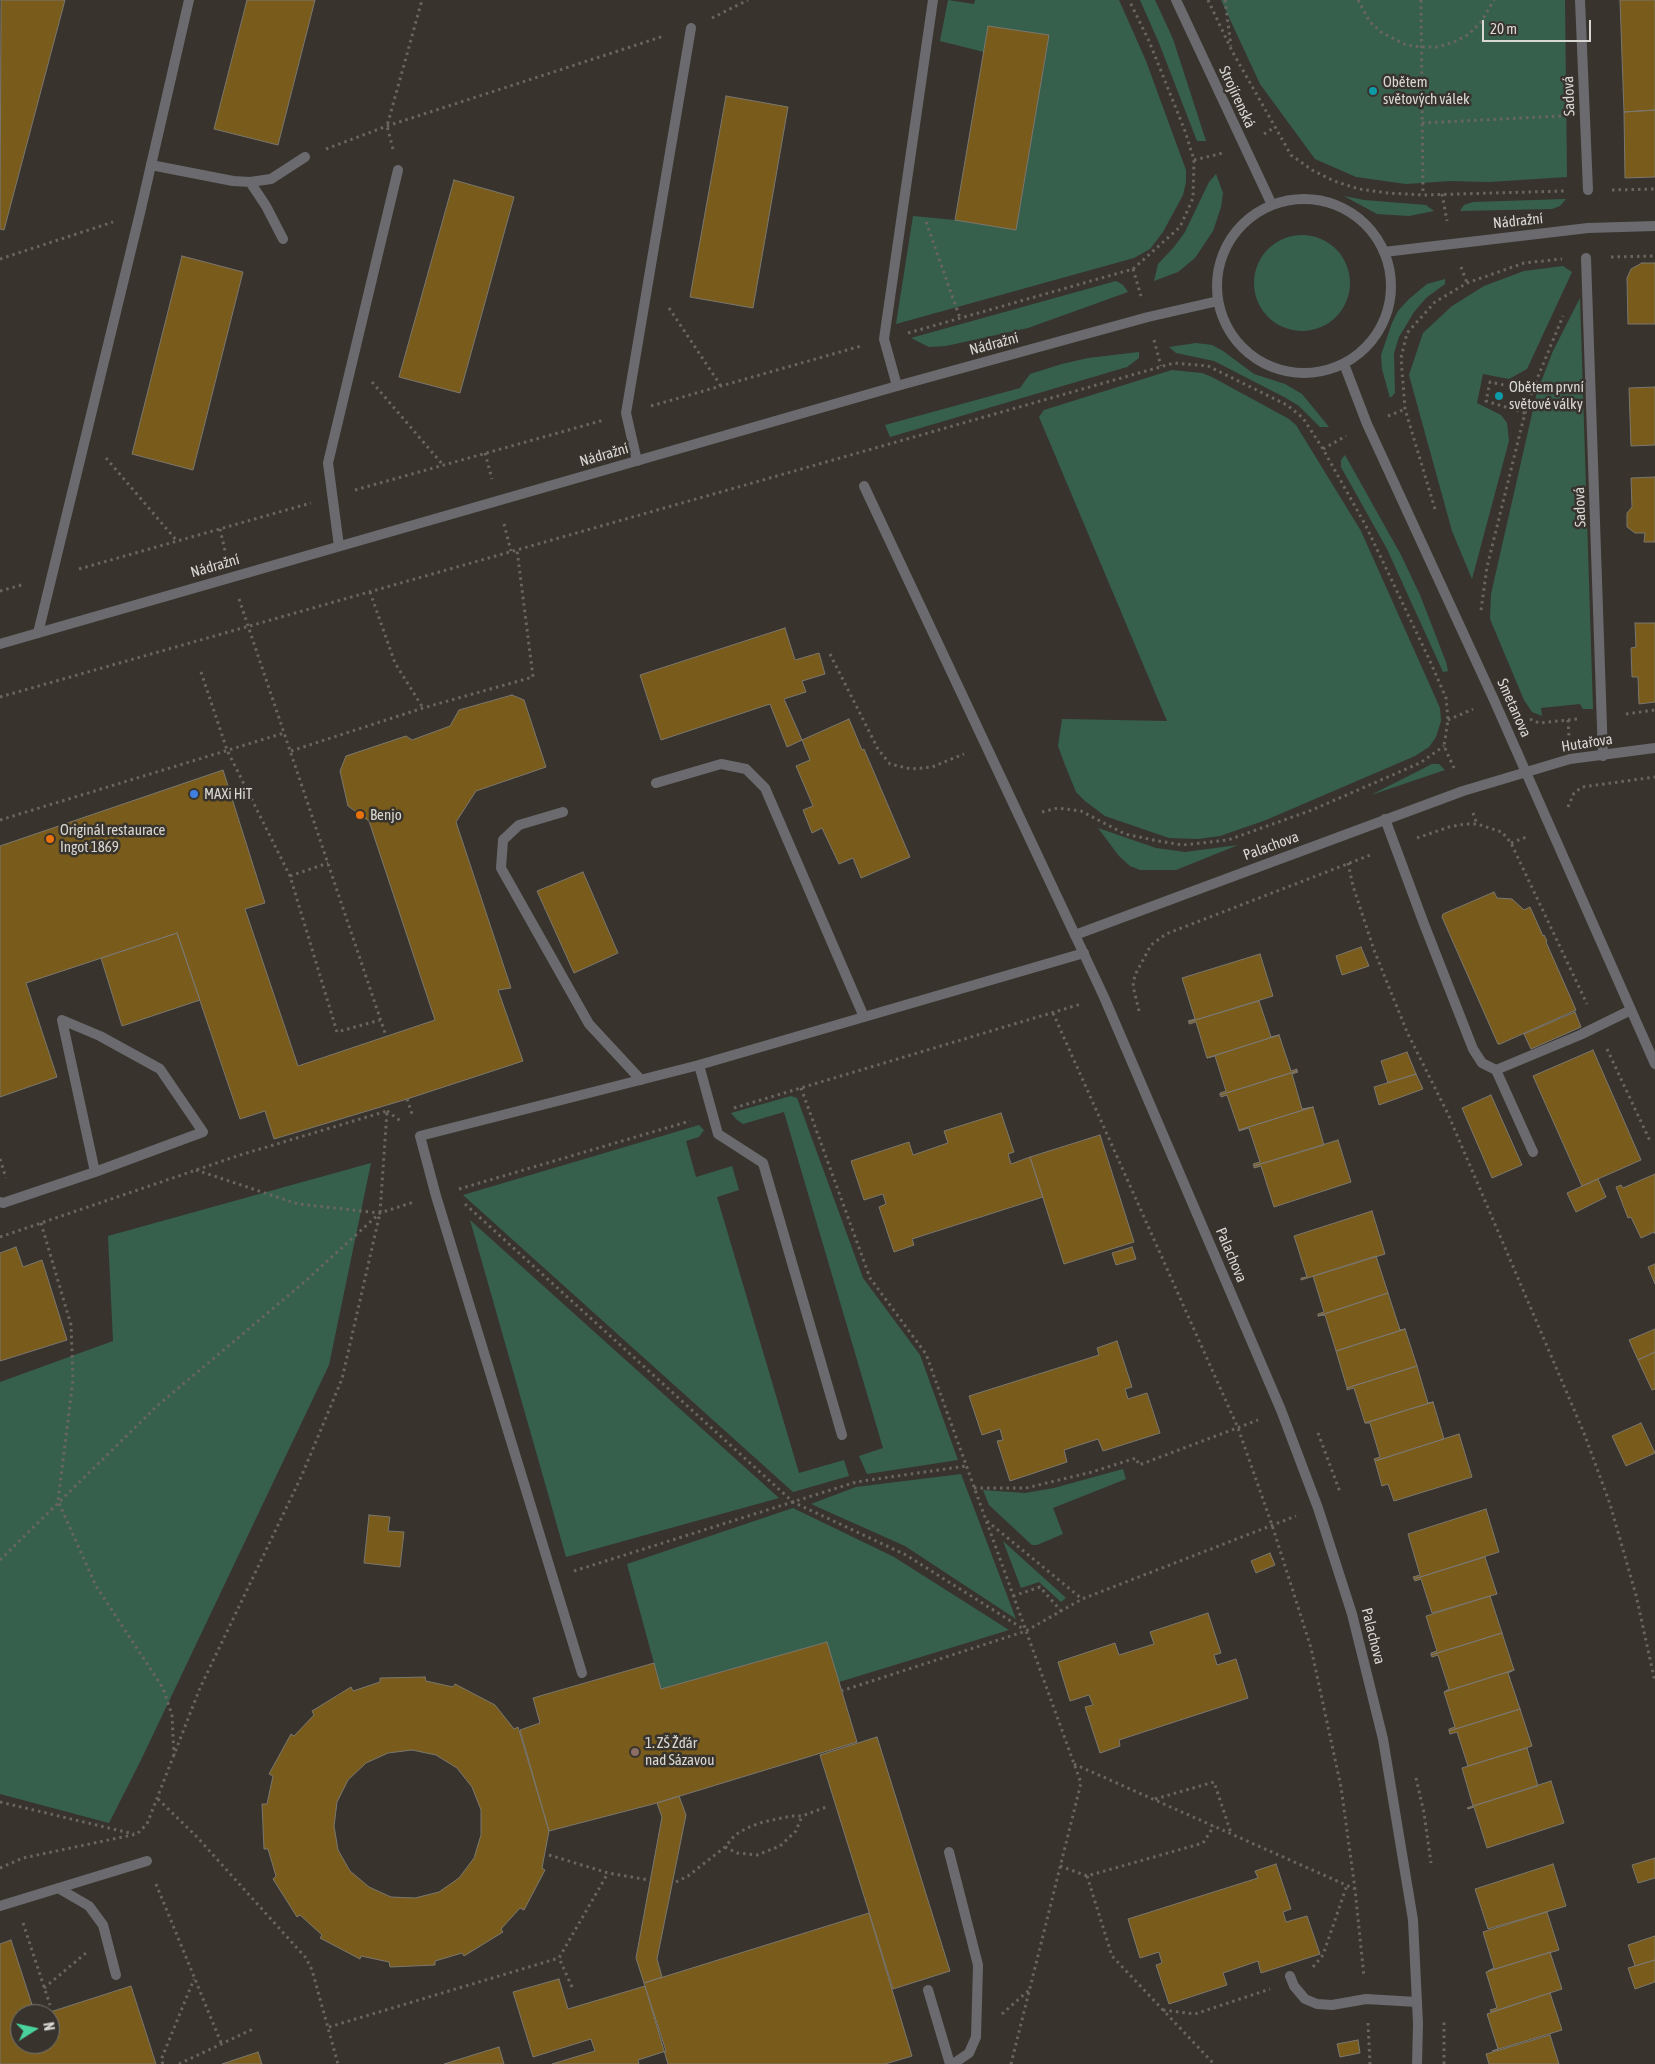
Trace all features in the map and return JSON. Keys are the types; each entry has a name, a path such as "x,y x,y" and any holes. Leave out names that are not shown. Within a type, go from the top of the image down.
{"street":[{"path":"38,633 140,213 189,0"},
{"path":"897,386 884,340 933,0"},
{"name":"Strojírenská","path":"1176,0 1272,206"},
{"name":"Sadová","path":"1580,0 1588,190"},
{"path":"637,461 626,413 691,28"},
{"path":"151,165 233,181 250,182 271,179 305,157"},
{"path":"339,546 328,463 398,170"},
{"path":"250,182 266,206 283,239"},
{"path":"1298,199 1324,202 1338,206 1370,229 1384,252 1391,288 1388,307 1382,324 1366,347 1344,364 1312,373 1280,370 1251,356 1229,331 1222,316 1217,284 1219,267 1228,244 1244,224 1257,213 1272,206 1298,199"},
{"name":"Nádražní","path":"1384,252 1588,228 1655,226"},
{"name":"Sadová","path":"1586,258 1603,756"},
{"name":"Nádražní","path":"0,644 897,386 1148,317 1218,300"},
{"name":"Smetanova","path":"1344,364 1367,424 1494,700 1655,1064"},
{"path":"864,486 1075,935"},
{"name":"Hutařova","path":"1525,772 1570,759 1655,748"},
{"path":"656,783 721,764 746,769 765,788 864,1017"},
{"name":"Palachova","path":"1418,2064 1418,2002 1413,1920 1383,1739 1352,1614 1318,1508 1284,1418 1104,997 1075,935 1463,791 1525,772"},
{"path":"564,812 519,825 503,840 501,868 589,1024 641,1080"},
{"path":"1385,820 1473,1049 1482,1062 1496,1070 1533,1152"},
{"path":"582,1673 436,1196 420,1136 699,1065 1084,953"},
{"path":"1496,1070 1597,1027 1631,1010"},
{"path":"0,1202 3,1203 95,1172 203,1132 160,1068 100,1036 62,1020 95,1172"},
{"path":"699,1065 718,1134 763,1163 842,1434"},
{"path":"928,1990 952,2064 969,2053 976,2037 978,1965 949,1852"},
{"path":"0,1906 147,1862"},
{"path":"58,1888 89,1906 103,1925 116,1975"},
{"path":"1291,1978 1305,1999 1317,2004 1332,2005 1366,1999 1418,2002"}],"path":[{"path":"387,126 422,0"},
{"path":"305,157 387,126 691,28 748,0"},
{"path":"0,591 1133,269 1180,227 1193,198 1194,160 1185,130 1149,41 1129,0"},
{"path":"1208,0 1232,51 1291,155 1312,170 1334,181 1359,189 1423,195 1655,188"},
{"path":"1225,0 1232,51"},
{"path":"1358,0 1370,22 1381,32 1406,45 1421,47 1438,46 1454,42 1468,34 1481,22 1494,0"},
{"path":"1422,0 1423,195"},
{"path":"1422,123 1585,115"},
{"path":"0,259 140,213"},
{"path":"923,213 960,318"},
{"path":"1435,510 1404,409 1401,358 1407,333 1435,302 1467,283 1524,263 1586,258 1655,256"},
{"path":"649,279 721,386"},
{"path":"1476,605 1480,613 1487,567 1525,413 1564,312"},
{"path":"353,360 443,466"},
{"path":"0,698 1174,363 1208,366 1287,405 1303,418 1323,449 1366,526 1430,661 1446,698 1448,720 1444,746 1420,763 1312,810 1228,840 1183,845 1158,841 1124,834 1081,811 1058,808 1020,817"},
{"path":"1525,413 1486,401 1490,382 1532,391"},
{"path":"86,434 177,541"},
{"path":"290,751 424,708 534,677 517,550"},
{"path":"370,592 395,663 424,708"},
{"path":"248,627 386,1036"},
{"path":"830,654 878,748 890,764 911,769 932,767 986,746"},
{"path":"201,672 227,750 290,876 337,1032 380,1020"},
{"path":"1528,718 1539,723 1548,723 1655,710"},
{"path":"0,820 284,733"},
{"path":"1582,787 1655,777"},
{"path":"1477,824 1502,832 1511,843 1650,1141"},
{"path":"1341,836 1353,886 1374,950 1407,1032 1448,1114 1584,1434 1610,1504 1636,1595 1655,1682"},
{"path":"290,876 328,863"},
{"path":"1133,986 1135,975 1151,946 1166,934 1348,863"},
{"path":"451,1192 1104,997"},
{"path":"1053,1013 1238,1428 1272,1525 1311,1648 1341,1787 1355,1889 1074,1763"},
{"path":"801,1088 870,1278 926,1354 1081,1783 1010,2064"},
{"path":"0,1236 240,1155 387,1111 380,1213 342,1380 302,1475 200,1688 147,1824 137,1834 23,1858 0,1868"},
{"path":"196,1170 298,1204 380,1213 436,1196"},
{"path":"458,1198 793,1502 906,1555 1026,1631"},
{"path":"0,1560 58,1501 157,1406 302,1284 380,1213"},
{"path":"41,1223 71,1325 73,1380 58,1501 96,1586 163,1688 172,1715 174,1756"},
{"path":"974,1488 1026,1488 1092,1472 1136,1458 1139,1465 1238,1428"},
{"path":"552,1578 856,1482 966,1466"},
{"path":"986,1521 1082,1599"},
{"path":"841,1691 1026,1631 1082,1599 1272,1525"},
{"path":"1013,1596 1040,1587 1061,1611"},
{"path":"1154,1799 1214,1782 1231,1834"},
{"path":"158,1799 197,1837 306,1958 312,1970 338,2064"},
{"path":"0,1802 137,1834"},
{"path":"676,1882 688,1876 725,1848 735,1835 747,1828 763,1822 791,1816 802,1816 829,1806"},
{"path":"725,1848 736,1853 757,1855 780,1846 796,1831 802,1816"},
{"path":"1060,1866 1088,1876 1203,1843 1214,1826"},
{"path":"549,1855 608,1872 649,1880"},
{"path":"147,1862 222,2045"},
{"path":"329,2027 559,1958 608,1872"},
{"path":"1088,1876 1112,1956 1214,2064"},
{"path":"1163,2010 1195,2014 1291,1978 1314,1966 1324,1955 1347,1885"},
{"path":"23,1924 50,2004"},
{"path":"44,1988 106,1938"},
{"path":"559,1958 572,1987"},
{"path":"163,2064 161,2060 195,1978"},
{"path":"179,2064 253,2029"}],"green space":[{"path":"948,0 974,4 975,0 1119,0 1146,61 1186,170 1186,182 1183,195 1163,232 1150,249 1134,258 896,324 913,216 955,220 1016,230 1049,36 988,26 984,52 940,41"},
{"path":"1140,0 1155,0 1173,39 1206,141 1197,141"},
{"path":"1221,0 1565,0 1567,177 1489,182 1450,181 1406,184 1356,177 1315,159 1260,84"},
{"path":"1216,174 1223,193 1221,207 1213,231 1195,258 1178,272 1154,281 1158,264 1185,232 1209,182"},
{"path":"1344,196 1364,200 1426,205 1434,211 1409,216 1377,214"},
{"path":"1566,199 1560,206 1552,209 1460,211 1464,205 1473,202"},
{"path":"1302,235 1320,239 1336,249 1346,265 1350,283 1346,301 1336,317 1320,327 1302,331 1284,327 1268,317 1258,301 1254,283 1258,265 1268,249 1284,239"},
{"path":"1563,266 1572,272 1527,369 1509,379 1483,374 1477,403 1501,415 1507,423 1509,441 1472,579 1452,531 1409,375 1423,333 1452,306 1484,286 1524,271"},
{"path":"1445,279 1445,284 1426,298 1414,312 1399,337 1394,353 1395,393 1390,398 1382,369 1381,355 1392,323 1398,311 1427,284"},
{"path":"1116,281 1123,285 1128,292 1028,328 946,346 929,347 911,338"},
{"path":"1580,298 1593,709 1583,709 1580,704 1541,708 1542,716 1532,712 1524,700 1490,619 1491,594 1537,392 1553,351"},
{"path":"1196,343 1212,345 1254,374 1285,384 1302,394 1329,427 1320,427 1299,406 1214,361 1176,353 1169,347"},
{"path":"1139,352 1139,358 1127,367 890,437 885,425 1020,388 1030,374 1062,364 1088,358"},
{"path":"1172,370 1202,373 1212,377 1289,419 1296,425 1361,531 1440,708 1441,721 1436,737 1429,747 1415,756 1266,820 1220,836 1198,839 1169,838 1105,816 1076,792 1065,765 1058,746 1062,719 1167,721 1039,417 1044,410"},
{"path":"1345,455 1401,555 1420,595 1448,671 1443,672 1387,549 1341,467 1341,460"},
{"path":"1432,764 1439,764 1445,770 1371,795"},
{"path":"1098,828 1156,848 1185,852 1238,845 1176,870 1140,870 1130,866 1119,856"},
{"path":"791,1096 797,1098 863,1278 920,1355 958,1460 867,1474 859,1456 883,1448 784,1112 743,1124 731,1113"},
{"path":"699,1125 704,1130 699,1137 686,1141 696,1177 732,1166 739,1190 717,1197 799,1473 844,1460 849,1476 793,1492 463,1195"},
{"path":"371,1163 329,1365 140,1762 109,1823 0,1794 0,1382 113,1341 108,1236"},
{"path":"470,1220 779,1498 566,1557"},
{"path":"1123,1469 1126,1479 1053,1508 1063,1534 1037,1545 1032,1545 989,1505 983,1490 1025,1493 1054,1488"},
{"path":"961,1474 1016,1619 905,1546 811,1504 856,1487"},
{"path":"793,1508 894,1557 1009,1630 839,1682 827,1642 661,1689 627,1564"},
{"path":"1003,1541 1066,1598 1061,1602 1039,1582 1021,1588"}],"building":[{"path":"1,0 65,0 4,230 0,229"},
{"path":"247,0 315,0 278,145 214,129"},
{"path":"1620,0 1655,0 1655,110 1624,112"},
{"path":"988,26 1049,35 1016,230 955,220"},
{"path":"726,96 788,107 753,308 690,297"},
{"path":"1655,110 1655,177 1625,178 1624,112"},
{"path":"454,180 514,197 460,393 399,377"},
{"path":"182,256 243,272 193,470 132,454"},
{"path":"1642,263 1655,263 1655,324 1628,324 1627,278 1631,269"},
{"path":"1655,387 1655,445 1631,446 1629,388"},
{"path":"1655,477 1655,542 1644,542 1645,533 1635,533 1627,527 1627,513 1632,507 1631,478"},
{"path":"1635,623 1655,623 1655,702 1639,704 1638,677 1632,677 1631,648 1636,647"},
{"path":"785,628 795,660 819,653 825,674 802,681 806,692 784,699 802,740 787,747 770,704 661,740 640,675"},
{"path":"512,695 524,700 546,767 476,791 456,822 511,988 498,990 523,1061 407,1099 274,1139 265,1111 240,1119 177,933 26,983 57,1077 0,1097 0,846 223,770 265,903 245,909 298,1066 435,1020 369,821 348,806 340,771 346,756 406,736 412,740 450,726 459,710"},
{"path":"849,719 862,750 864,749 910,857 861,878 853,858 839,864 822,828 812,833 803,810 813,806 796,766 810,760 802,740"},
{"path":"583,872 618,953 574,973 537,891"},
{"path":"1494,892 1497,898 1512,899 1524,910 1530,907 1547,941 1576,1010 1500,1044 1498,1044 1442,917 1443,914"},
{"path":"177,933 200,1000 122,1026 101,958"},
{"path":"1361,947 1369,966 1342,975 1336,956"},
{"path":"1260,954 1273,996 1189,1022 1188,1021 1195,1019 1182,978"},
{"path":"1259,1001 1271,1037 1279,1035 1207,1058 1196,1022 1189,1024 1189,1022"},
{"path":"1575,1012 1581,1027 1531,1049 1524,1034"},
{"path":"1279,1035 1291,1071 1297,1069 1297,1071 1220,1095 1220,1093 1226,1091 1215,1056 1207,1058"},
{"path":"1593,1050 1641,1160 1582,1186 1533,1076"},
{"path":"1407,1052 1416,1074 1388,1083 1381,1061"},
{"path":"1297,1071 1292,1074 1302,1109 1313,1107 1239,1130 1227,1095 1221,1097 1220,1095"},
{"path":"1416,1074 1423,1089 1379,1105 1374,1087"},
{"path":"1491,1095 1522,1165 1492,1178 1462,1108"},
{"path":"1313,1107 1324,1145 1254,1166 1253,1164 1260,1162 1249,1128 1239,1130"},
{"path":"1001,1113 1014,1152 1008,1154 1011,1164 1030,1157 1043,1197 912,1239 914,1245 894,1252 879,1207 886,1204 883,1194 864,1200 851,1161 909,1142 913,1155 948,1143 944,1131"},
{"path":"1100,1135 1134,1242 1064,1264 1030,1157"},
{"path":"1338,1140 1351,1182 1274,1207 1261,1166 1254,1168 1254,1166"},
{"path":"1655,1174 1655,1234 1654,1232 1641,1238 1631,1217 1628,1218 1616,1187 1621,1185 1623,1188"},
{"path":"1598,1179 1606,1197 1576,1212 1567,1193"},
{"path":"1372,1211 1385,1254 1301,1280 1301,1278 1307,1277 1294,1236"},
{"path":"16,1247 23,1267 42,1260 67,1340 0,1361 0,1253"},
{"path":"1132,1247 1136,1259 1116,1265 1112,1253"},
{"path":"1376,1256 1388,1293 1318,1316 1318,1314 1324,1312 1313,1276"},
{"path":"1655,1264 1655,1284 1648,1267"},
{"path":"1388,1293 1400,1330 1405,1329 1336,1351 1325,1315 1318,1316"},
{"path":"1405,1329 1417,1366 1347,1388 1336,1351"},
{"path":"1655,1329 1655,1352 1638,1360 1629,1340"},
{"path":"1117,1341 1132,1387 1125,1389 1128,1399 1147,1393 1160,1433 1103,1451 1098,1439 1064,1450 1067,1462 1010,1481 997,1441 1003,1440 1000,1429 982,1435 969,1396 1099,1355 1097,1348"},
{"path":"1655,1352 1655,1389 1652,1390 1638,1360"},
{"path":"1417,1366 1428,1403 1433,1402 1365,1423 1354,1388 1347,1390 1347,1388"},
{"path":"1433,1402 1444,1439 1375,1461 1374,1459 1380,1457 1370,1423 1365,1423"},
{"path":"1641,1423 1655,1453 1626,1466 1612,1436"},
{"path":"1459,1434 1472,1477 1394,1501 1388,1484 1382,1486 1375,1461"},
{"path":"1486,1509 1499,1552 1414,1579 1413,1577 1420,1575 1408,1534"},
{"path":"369,1515 390,1517 388,1531 404,1532 400,1567 364,1563"},
{"path":"1270,1553 1275,1565 1256,1573 1251,1561"},
{"path":"1485,1557 1497,1594 1432,1613 1421,1579 1415,1581 1414,1579"},
{"path":"1490,1596 1502,1633 1431,1655 1431,1653 1437,1651 1426,1616"},
{"path":"1208,1613 1221,1653 1214,1655 1217,1665 1236,1659 1248,1698 1119,1740 1120,1746 1100,1753 1085,1707 1093,1705 1089,1695 1070,1701 1058,1662 1115,1643 1119,1655 1154,1644 1150,1632"},
{"path":"1502,1633 1514,1670 1444,1692 1449,1689 1438,1655 1432,1657 1431,1655"},
{"path":"827,1642 857,1742 657,1803 549,1831 520,1730 540,1723 533,1698 654,1663 661,1689"},
{"path":"1514,1670 1508,1673 1520,1709 1449,1731 1449,1729 1455,1727 1444,1692"},
{"path":"425,1677 426,1681 453,1687 455,1684 495,1705 514,1729 518,1727 549,1831 542,1868 545,1870 524,1910 520,1908 501,1929 503,1932 464,1956 462,1953 435,1961 435,1965 390,1967 389,1962 361,1956 360,1959 320,1938 322,1935 300,1915 297,1917 273,1879 276,1876 268,1849 264,1849 262,1804 267,1804 273,1776 269,1774 291,1734 294,1736 314,1715 312,1711 351,1687 353,1691 380,1682 380,1678","holes":["412,1750 436,1755 457,1768 472,1787 481,1810 481,1835 474,1858 459,1878 439,1892 415,1898 391,1897 369,1887 350,1871 338,1850 334,1826 337,1802 348,1780 366,1763 388,1753"]},
{"path":"1520,1709 1532,1746 1468,1766 1457,1732 1450,1734 1449,1731"},
{"path":"877,1737 950,1971 893,1989 820,1755"},
{"path":"1527,1748 1538,1786 1473,1806 1462,1768"},
{"path":"1551,1781 1564,1823 1487,1848 1474,1807 1467,1808"},
{"path":"679,1796 686,1815 657,1959 662,1977 644,1983 636,1958 662,1817 657,1803"},
{"path":"1655,1858 1655,1878 1638,1883 1632,1865"},
{"path":"1276,1864 1291,1909 1283,1912 1286,1922 1307,1916 1320,1954 1261,1973 1258,1961 1223,1973 1227,1985 1169,2004 1156,1965 1162,1963 1159,1952 1140,1958 1128,1919 1258,1878 1255,1871"},
{"path":"1553,1864 1566,1906 1488,1929 1475,1889"},
{"path":"1547,1912 1559,1950 1488,1971 1494,1968 1483,1932"},
{"path":"869,1913 912,2056 885,2064 668,2064 644,1983"},
{"path":"1655,1936 1655,1960 1635,1966 1628,1945"},
{"path":"11,1940 32,2004 10,2004 10,2054 60,2054 60,2009 131,1986 156,2064 0,2064 0,1944"},
{"path":"1550,1952 1562,1989 1491,2012 1490,2010 1497,2008 1486,1972"},
{"path":"1655,1960 1655,1982 1635,1989 1628,1968"},
{"path":"559,1979 568,2009 645,1986 666,2051 638,2060 639,2064 552,2064 595,2051 591,2039 533,2057 513,1992"},
{"path":"1550,1993 1562,2030 1492,2051 1498,2049 1487,2014"},
{"path":"1550,2035 1559,2064 1489,2064 1486,2054"},
{"path":"1358,2040 1360,2053 1340,2057 1337,2044"},
{"path":"499,2047 504,2064 444,2064"},
{"path":"258,2052 262,2064 222,2064"}],"place":[{"name":"Obětem světových válek","path":"1373,91"},
{"name":"Obětem první světové války","path":"1499,396"},
{"name":"MAXi HiT","path":"194,794"},
{"name":"Benjo","path":"360,815"},
{"name":"Originál restaurace Ingot 1869","path":"50,839"},
{"name":"1. ZŠ Žďár nad Sázavou","path":"635,1752"}]}
